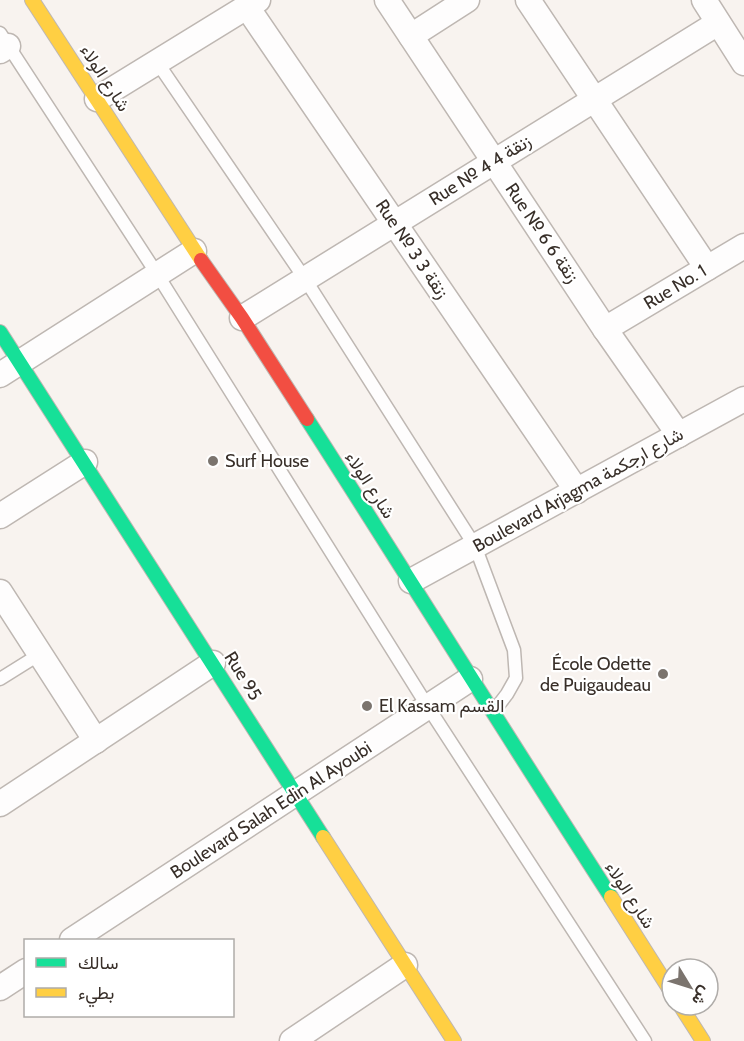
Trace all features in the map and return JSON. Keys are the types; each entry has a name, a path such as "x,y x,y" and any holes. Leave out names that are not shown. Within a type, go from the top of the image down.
{"main road":[{"name":"شارع الولاء","path":"32,0 194,251 242,318 411,581 470,680 660,974"},
{"name":"Rue 95","path":"0,332 10,369 85,462 454,1041"},
{"path":"688,1017 703,1041"}],"street":[{"name":"Rue № 6 زنقة 6","path":"387,0 605,329 679,435"},
{"path":"411,36 468,0"},
{"path":"528,0 707,268"},
{"path":"704,0 744,63"},
{"path":"97,99 252,4"},
{"name":"Rue № 3 زنقة 3","path":"252,4 394,224 577,491"},
{"name":"Rue № 4 زنقة 4","path":"242,318 718,23"},
{"name":"Rue No. 1","path":"605,329 744,246"},
{"path":"10,369 194,251"},
{"name":"Boulevard Arjagma شارع ارجكمة","path":"411,581 744,399"},
{"path":"0,516 85,462"},
{"path":"0,592 96,741"},
{"path":"0,804 213,663"},
{"name":"Boulevard Salah Edin Al Ayoubi","path":"74,939 470,680"},
{"path":"292,1041 405,965"},
{"path":"0,988 24,972"}],"lane":[{"path":"3,44 157,274 428,707 645,1041"},
{"path":"157,62 305,279 475,546 514,650 516,678 492,714"},
{"path":"0,679 40,654"}],"traffic: fast":[{"path":"0,332 323,837"},
{"path":"307,419 611,897"}],"traffic: slow":[{"path":"32,0 201,260"},
{"path":"323,837 454,1041"},
{"path":"611,897 660,974"},
{"path":"688,1017 703,1041"}],"traffic: jam":[{"path":"201,260 242,318 307,419"}],"place":[{"name":"Surf House","path":"213,461"},
{"name":"École Odette de Puigaudeau","path":"663,674"},
{"name":"El Kassam القسم","path":"367,706"}]}
